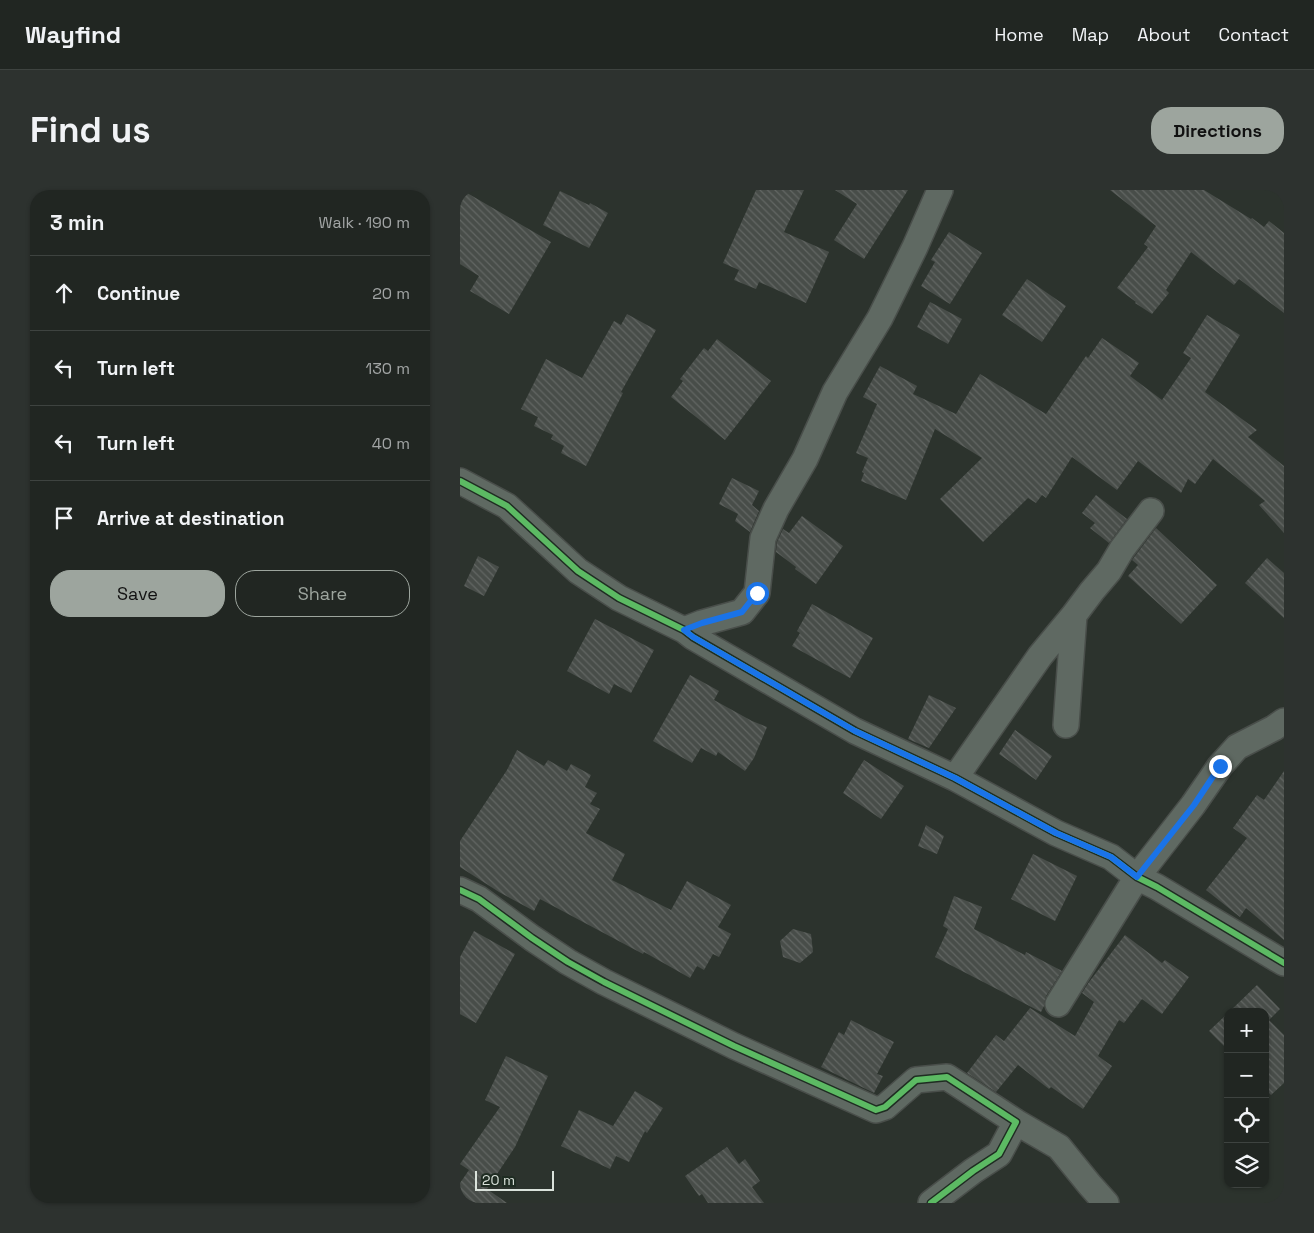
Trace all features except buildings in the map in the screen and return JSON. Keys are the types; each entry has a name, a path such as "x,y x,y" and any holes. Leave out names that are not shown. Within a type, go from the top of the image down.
{"street":[{"path":"684,630 742,612 757,593 763,538 776,509 805,459 835,392 880,318 915,247 940,190"},
{"path":"460,481 507,506 578,571 619,598 684,630 855,731 955,778 1056,833 1111,857 1137,877 1157,887 1284,964"},
{"path":"955,778 1040,656 1109,571 1122,549 1151,511"},
{"path":"1066,725 1074,615"},
{"path":"1058,1004 1137,877 1194,805 1220,766 1237,747 1284,721"},
{"path":"460,890 479,898 532,938 568,962 604,982 734,1046 876,1110 885,1107 916,1080 947,1077 1016,1122 1060,1147 1106,1203"},
{"path":"931,1203 999,1154 1016,1122"}],"cycle path":[{"path":"460,481 507,506 578,571 619,598 684,630 855,731 955,778 1056,833 1111,857 1137,877 1284,963"},
{"path":"460,890 479,899 568,962 604,982 734,1046 876,1110 885,1107 916,1080 947,1077 1016,1122 999,1154 931,1203"}],"route":[{"path":"757,593 742,612 684,630 855,731 955,778 1056,833 1111,857 1137,877 1194,805 1220,766"}]}
